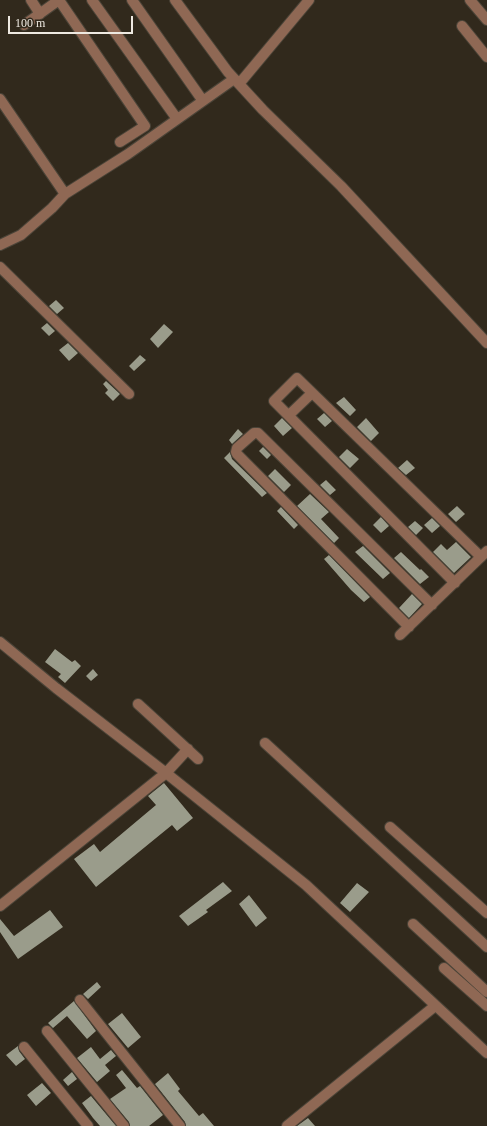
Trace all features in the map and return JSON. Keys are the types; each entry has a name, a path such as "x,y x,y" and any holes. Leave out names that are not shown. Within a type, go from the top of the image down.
{"street":[{"path":"30,0 40,14"},
{"path":"24,25 59,0 145,126 120,142"},
{"path":"92,0 177,119"},
{"path":"132,0 203,101"},
{"path":"175,0 228,72 341,186 487,343"},
{"path":"0,245 20,235 52,208 65,194 128,154 203,101 237,81 309,0"},
{"path":"470,0 487,20"},
{"path":"462,26 487,56"},
{"path":"0,99 65,194"},
{"path":"0,267 129,394"},
{"path":"400,636 484,554 297,378 274,401 455,582"},
{"path":"289,415 312,393"},
{"path":"409,627 237,454 237,448 254,433 258,433 432,605"},
{"path":"0,642 306,885 487,1053"},
{"path":"138,704 198,759"},
{"path":"265,743 487,948"},
{"path":"0,906 166,773 188,749"},
{"path":"390,827 487,913"},
{"path":"413,924 487,992"},
{"path":"444,968 487,1006"},
{"path":"80,1000 180,1126"},
{"path":"290,1125 435,1006"},
{"path":"47,1031 124,1126"},
{"path":"24,1046 88,1126"}],"building":[{"path":"56,300 64,308 57,314 49,306"},
{"path":"47,323 55,331 49,336 41,328"},
{"path":"164,324 173,332 158,348 150,339"},
{"path":"68,343 78,353 69,361 59,350"},
{"path":"140,355 146,360 134,371 129,366"},
{"path":"106,381 120,394 113,401 105,393 108,390 103,384"},
{"path":"344,397 356,410 350,416 336,403"},
{"path":"324,413 332,421 325,427 317,419"},
{"path":"282,418 292,428 283,436 274,426"},
{"path":"366,418 379,433 371,441 357,427"},
{"path":"238,429 243,434 232,444 229,440"},
{"path":"263,447 271,455 267,459 259,451"},
{"path":"347,449 359,459 350,468 339,457"},
{"path":"230,452 232,459 267,493 262,497 224,458"},
{"path":"407,460 415,468 406,475 398,468"},
{"path":"275,469 291,485 284,492 268,476"},
{"path":"326,480 336,490 330,495 320,485"},
{"path":"310,494 329,512 321,519 339,538 334,543 297,506"},
{"path":"457,506 465,514 456,522 448,514"},
{"path":"281,507 298,525 294,529 277,511"},
{"path":"381,517 389,526 381,533 373,525"},
{"path":"432,518 440,526 432,533 424,525"},
{"path":"415,521 423,528 416,535 408,527"},
{"path":"456,542 471,557 454,573 433,552 441,544 447,550"},
{"path":"363,546 390,573 383,579 355,552"},
{"path":"401,552 429,577 420,584 394,558"},
{"path":"329,555 370,597 364,602 351,590 324,559"},
{"path":"412,594 422,604 409,618 399,608"},
{"path":"55,649 72,662 75,660 81,666 65,683 58,677 61,674 45,662"},
{"path":"93,669 98,675 91,681 86,676"},
{"path":"164,783 193,818 177,831 172,825 96,887 74,859 94,844 100,852 156,805 148,796"},
{"path":"223,882 232,891 206,910 208,912 188,926 179,916"},
{"path":"357,883 369,892 350,912 340,903"},
{"path":"249,895 267,918 256,927 239,904"},
{"path":"50,910 63,927 18,959 0,932 0,919 14,936"},
{"path":"97,982 101,987 88,999 83,994"},
{"path":"74,1001 96,1031 87,1039 67,1016 53,1028 48,1023"},
{"path":"122,1013 141,1037 128,1048 108,1024"},
{"path":"18,1046 19,1051 25,1059 16,1066 6,1055"},
{"path":"91,1047 100,1059 111,1050 116,1056 105,1065 110,1071 97,1082 77,1058"},
{"path":"122,1070 137,1088 140,1086 163,1115 149,1126 130,1126 129,1122 110,1099 126,1088 116,1075"},
{"path":"72,1072 77,1079 68,1086 63,1080"},
{"path":"168,1073 180,1089 178,1091 199,1116 203,1113 214,1126 186,1126 185,1122 155,1084"},
{"path":"42,1083 51,1093 36,1106 27,1095"},
{"path":"91,1096 116,1126 100,1126 93,1118 82,1103"},
{"path":"308,1118 315,1126 297,1126"}]}
